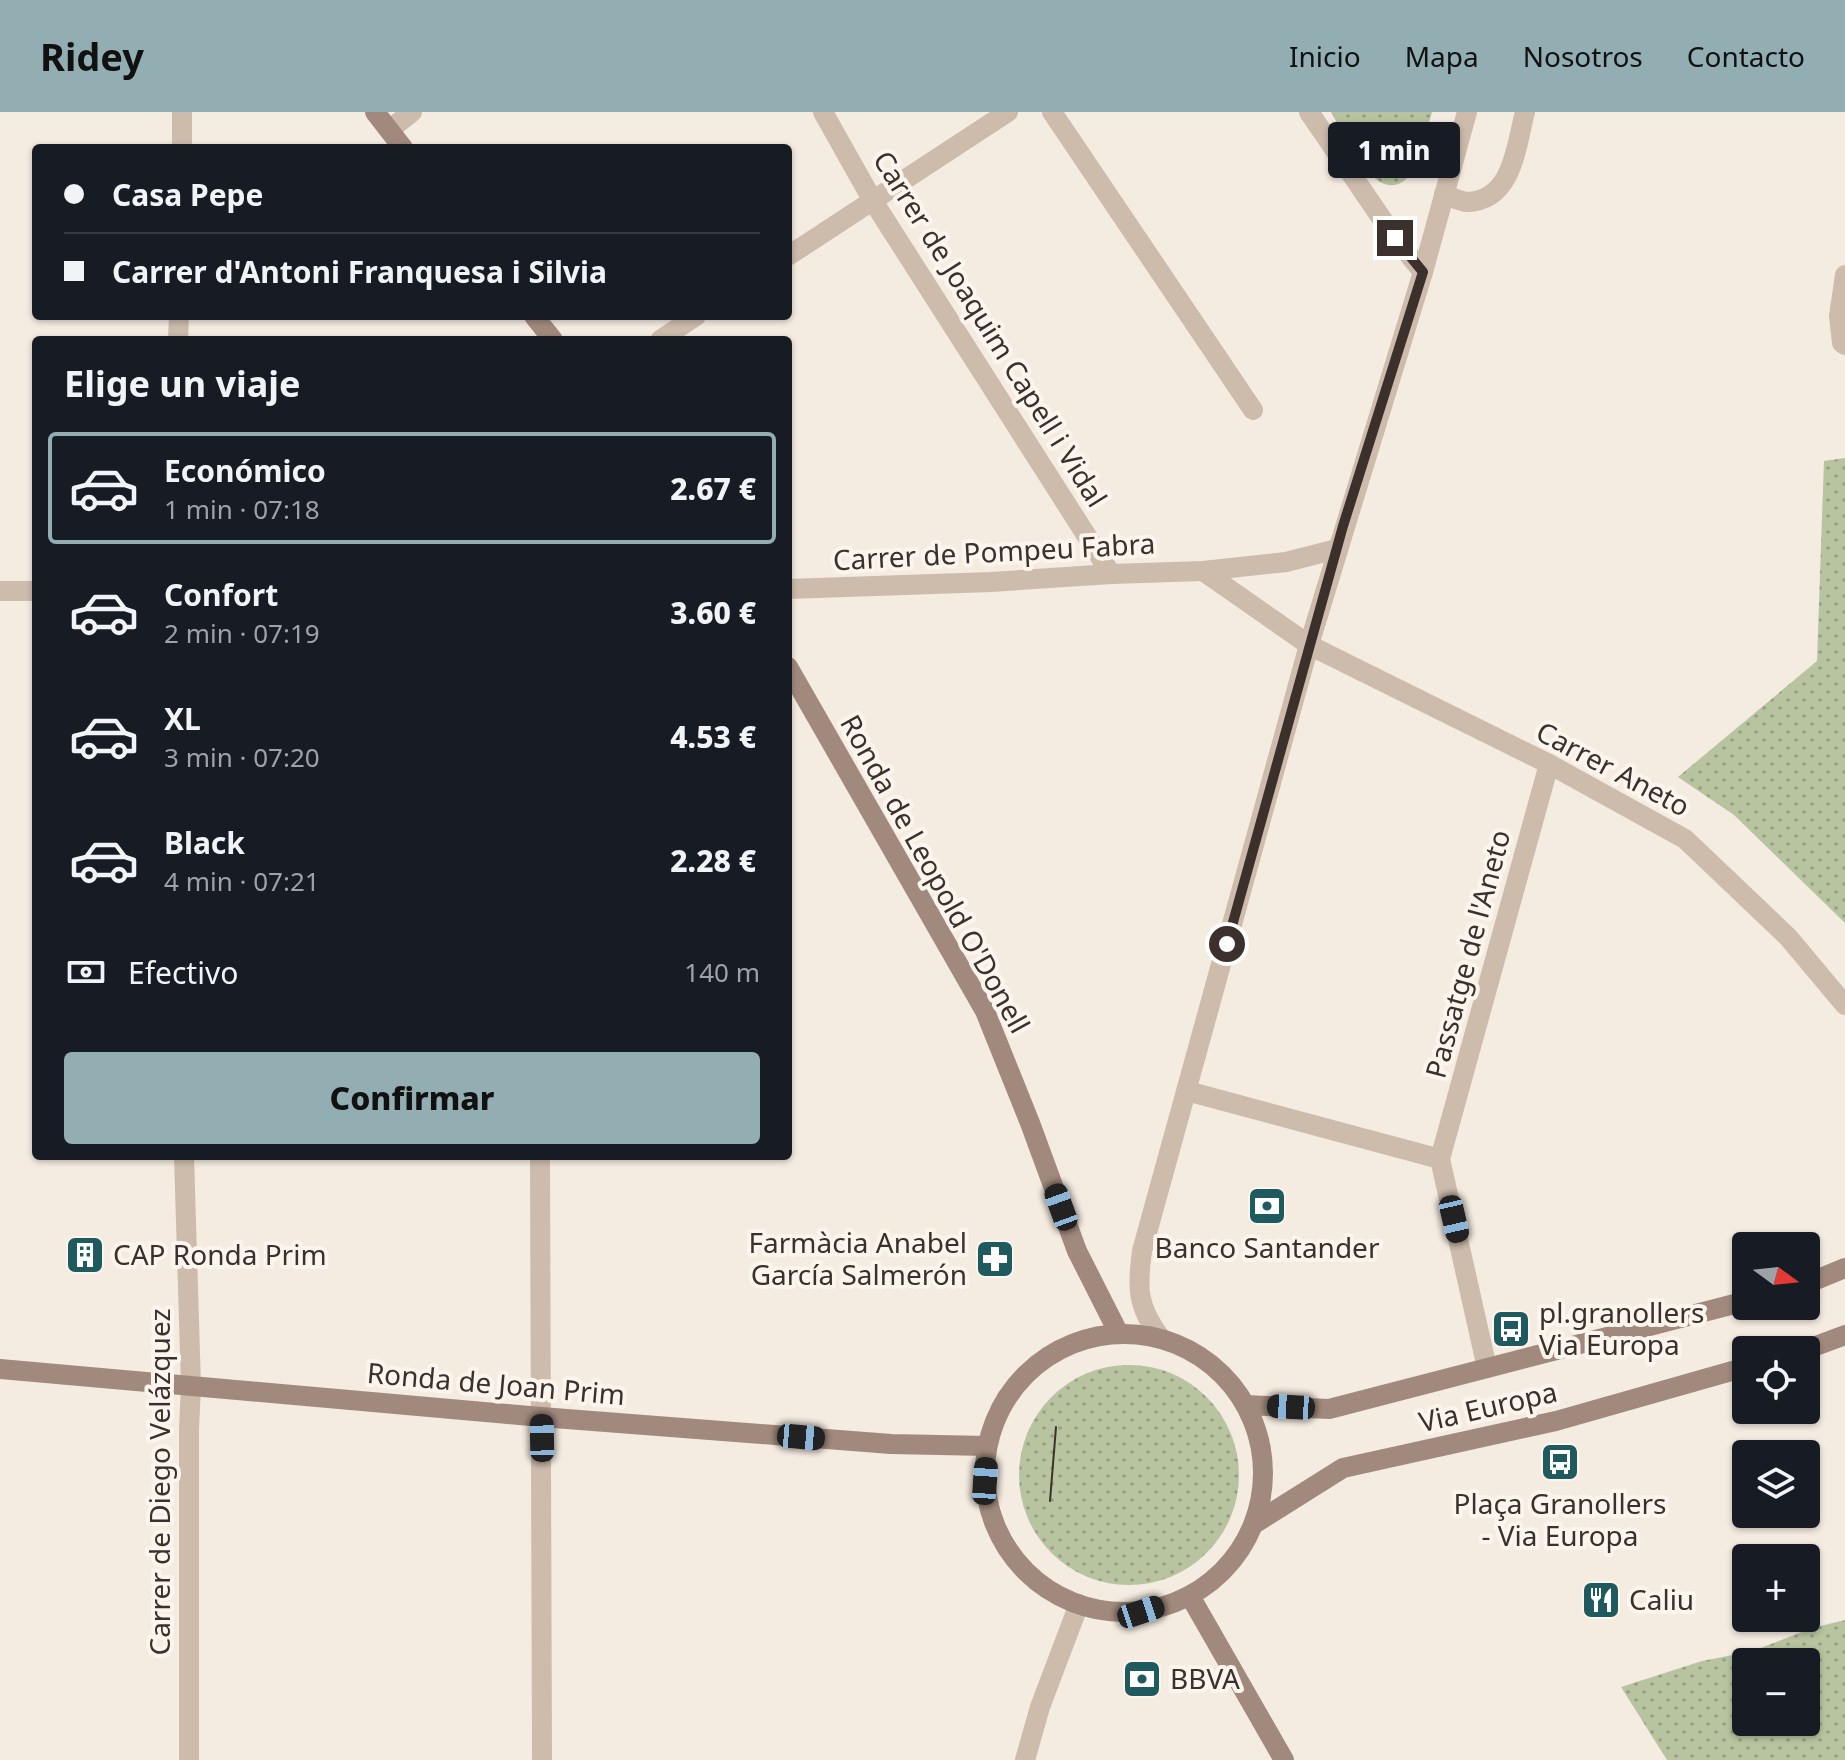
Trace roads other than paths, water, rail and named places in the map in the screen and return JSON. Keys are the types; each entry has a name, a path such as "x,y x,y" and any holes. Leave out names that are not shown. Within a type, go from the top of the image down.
{"street":[{"path":"182,112 182,144"},
{"path":"375,112 400,144"},
{"path":"389,130 412,112"},
{"name":"Carrer de Joaquim Capell i Vidal","path":"823,112 873,201 1111,574"},
{"path":"792,253 1008,112"},
{"path":"1052,112 1253,410"},
{"path":"1309,112 1395,238 1423,272"},
{"path":"1160,1337 1145,1317 1138,1281 1142,1251 1309,645 1423,272 1467,112"},
{"path":"1444,194 1466,203 1492,196 1507,179 1525,112"},
{"path":"1845,275 1839,316 1842,343 1845,345"},
{"path":"537,320 550,336"},
{"path":"666,336 690,320"},
{"name":"Carrer de Pompeu Fabra","path":"792,589 1203,571 1286,562 1337,549"},
{"path":"1203,571 1309,645"},
{"path":"0,591 32,591"},
{"name":"Carrer Aneto","path":"1309,645 1549,764 1685,839 1788,937 1845,1005"},
{"name":"Ronda de Leopold O'Donell","path":"792,674 985,1011 1077,1251 1118,1332"},
{"name":"Passatge de l'Aneto","path":"1487,1368 1440,1159 1549,764"},
{"path":"1187,1091 1440,1159"},
{"name":"Carrer de Diego Velázquez","path":"184,1160 191,1386 189,1760"},
{"path":"540,1160 542,1760"},
{"path":"1820,1278 1845,1268"},
{"name":"Via Europa","path":"1246,1405 1329,1409 1732,1305"},
{"path":"1118,1332 1160,1337 1211,1362 1231,1382 1246,1405 1263,1453 1254,1524 1243,1547 1221,1574 1190,1596 1141,1612 1104,1611 1052,1592 1034,1580 1007,1549 995,1526 986,1492 987,1446 1005,1400 1023,1376 1052,1353 1118,1332"},
{"path":"1820,1344 1845,1335"},
{"name":"Ronda de Joan Prim","path":"0,1369 541,1417 891,1444 987,1446"},
{"name":"Via Europa","path":"1254,1524 1343,1468 1556,1421 1732,1371"},
{"path":"1190,1596 1284,1760"},
{"path":"1025,1760 1040,1707 1079,1604"}],"tram line":[{"path":"1050,1501 1056,1427"}],"place":[{"name":"Banco Santander","path":"1267,1206"},
{"name":"CAP Ronda Prim","path":"85,1255"},
{"name":"Farmàcia Anabel García Salmerón","path":"995,1259"},
{"name":"pl.granollers Via Europa","path":"1511,1329"},
{"name":"Plaça Granollers - Via Europa","path":"1560,1462"},
{"name":"Caliu","path":"1601,1600"},
{"name":"BBVA","path":"1142,1679"}]}
